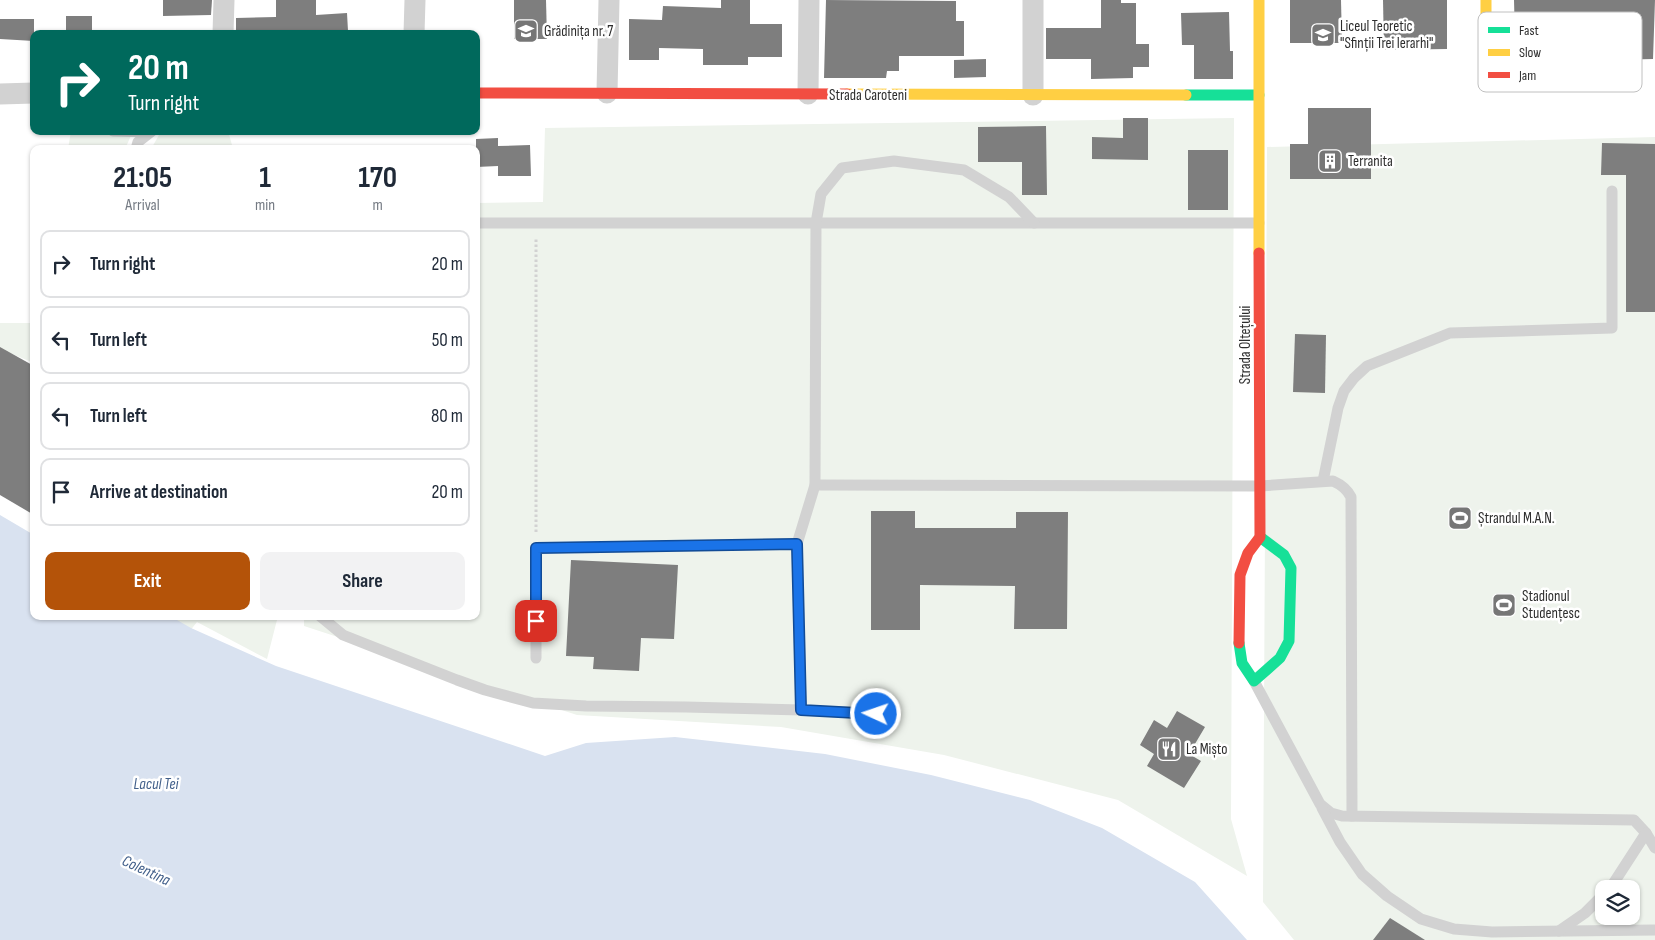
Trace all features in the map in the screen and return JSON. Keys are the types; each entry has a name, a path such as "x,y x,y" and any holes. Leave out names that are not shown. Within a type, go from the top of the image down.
{"street":[{"path":"223,30 224,0"},
{"path":"414,30 415,0"},
{"path":"607,94 609,0"},
{"path":"808,94 809,0"},
{"path":"1033,0 1033,95"},
{"name":"Strada Oltețului","path":"1259,0 1260,537"},
{"path":"0,94 30,93"},
{"name":"Strada Caroteni","path":"480,93 1259,95"},
{"path":"1260,537 1284,555 1291,568 1289,641 1280,658 1254,681 1242,663 1238,637 1240,575 1248,553 1260,537"}],"lane":[{"path":"137,145 138,142 147,135"},
{"path":"801,710 797,544 815,485 816,223 821,194 842,168 894,161 964,170 1009,196 1034,223"},
{"path":"1323,481 1338,408 1344,391 1367,366 1450,333 1612,328 1612,191"},
{"path":"480,223 1259,223"},
{"path":"815,485 1260,486 1323,481 1333,481 1340,484 1351,497 1352,816"},
{"path":"536,658 536,548 797,544"},
{"path":"325,620 342,635 485,690 533,703 586,706 686,706 876,714"},
{"path":"1254,681 1340,842 1362,874 1387,896 1421,919 1454,929 1492,932 1655,930"},
{"path":"1320,804 1331,813 1342,816 1634,820 1646,833 1655,848"},
{"path":"1616,880 1646,833"},
{"path":"1559,931 1595,903"}],"path":[{"path":"536,223 536,548"}],"shaded area":[{"path":"1234,118 1231,819 1247,876 1118,800 944,755 781,727 577,715 304,626 304,620 480,620 480,203 543,202 545,128"},
{"path":"70,135 131,135 127,145 69,145"},
{"path":"159,135 229,135 232,145 153,145"},
{"name":"Ștrandul M.A.N.","path":"1655,137 1655,940 1294,940 1263,902 1267,147"},
{"path":"0,323 30,323 30,361 0,349"},
{"path":"170,620 277,620 267,659 197,622 189,632"}],"water":[{"name":"Lacul Tei","path":"0,515 30,533 30,620 177,620 276,666 545,756 586,743 675,737 825,754 931,775 1030,800 1102,828 1195,882 1247,940 0,940"}],"building":[{"path":"163,0 212,0 211,15 163,16"},
{"path":"276,0 316,0 316,15 347,13 348,30 236,30 236,18 276,17"},
{"path":"514,0 546,0 547,39 514,39"},
{"path":"721,0 750,0 750,24 782,24 782,57 748,57 748,65 703,65 703,49 659,48 659,60 629,60 629,19 662,20 663,6 721,8"},
{"path":"826,0 956,1 956,21 964,21 964,56 899,56 899,71 887,71 886,78 824,78"},
{"path":"1101,0 1121,0 1121,3 1136,3 1136,44 1149,44 1149,67 1133,67 1133,78 1091,79 1091,59 1046,59 1046,28 1101,28"},
{"path":"1290,0 1341,0 1342,43 1290,43"},
{"path":"1383,0 1447,0 1447,49 1384,50"},
{"path":"1514,0 1655,0 1653,59 1642,59 1642,12 1514,12"},
{"path":"1229,12 1230,51 1233,51 1233,79 1194,79 1194,45 1182,45 1181,13"},
{"path":"66,16 92,16 92,30 66,30"},
{"path":"0,19 34,19 34,30 30,30 30,41 0,39"},
{"path":"986,59 986,77 954,78 954,60"},
{"path":"1308,108 1371,108 1371,179 1290,179 1290,144 1308,144"},
{"path":"1123,118 1148,118 1148,160 1092,159 1092,137 1123,138"},
{"path":"1046,126 1047,195 1022,195 1022,162 978,162 978,127"},
{"path":"498,138 498,146 530,145 531,176 498,176 498,166 480,167 480,145 476,145 476,139"},
{"path":"1602,143 1655,144 1655,312 1626,312 1626,175 1601,175"},
{"path":"1188,150 1228,150 1228,210 1188,210"},
{"path":"1295,334 1326,335 1325,393 1293,392"},
{"path":"0,347 30,364 30,513 0,495"},
{"path":"871,511 915,511 915,528 1016,528 1016,512 1068,512 1067,629 1014,629 1015,586 920,585 920,630 871,630"},
{"path":"571,560 678,565 674,639 641,638 639,671 593,669 594,657 566,656"},
{"name":"La Mișto","path":"1177,711 1205,727 1189,754 1201,761 1184,788 1147,766 1154,754 1140,745 1154,720 1167,728"},
{"path":"1390,918 1425,940 1373,940"}],"traffic: fast":[{"path":"1186,95 1259,95"},
{"path":"1239,643 1242,663 1254,681 1280,658 1289,641 1291,568 1284,555 1260,537"}],"traffic: slow":[{"path":"1259,0 1259,253"},
{"path":"1486,0 1486,12"},
{"path":"847,94 1186,95"}],"traffic: jam":[{"path":"480,93 847,94"},
{"path":"1239,643 1240,575 1248,553 1260,537 1259,253"}],"place":[{"name":"Grădinița nr. 7","path":"526,31"},
{"name":"Liceul Teoretic \"Sfinții Trei Ierarhi\"","path":"1323,35"},
{"name":"Terranita","path":"1330,161"},
{"name":"Ștrandul M.A.N.","path":"1460,518"},
{"name":"Stadionul Studențesc","path":"1504,605"},
{"name":"La Mișto","path":"1169,749"}],"route":[{"path":"536,621 536,548 797,544 801,710 876,714"}],"water label":[{"name":"Colentina","path":"146,871"}]}
